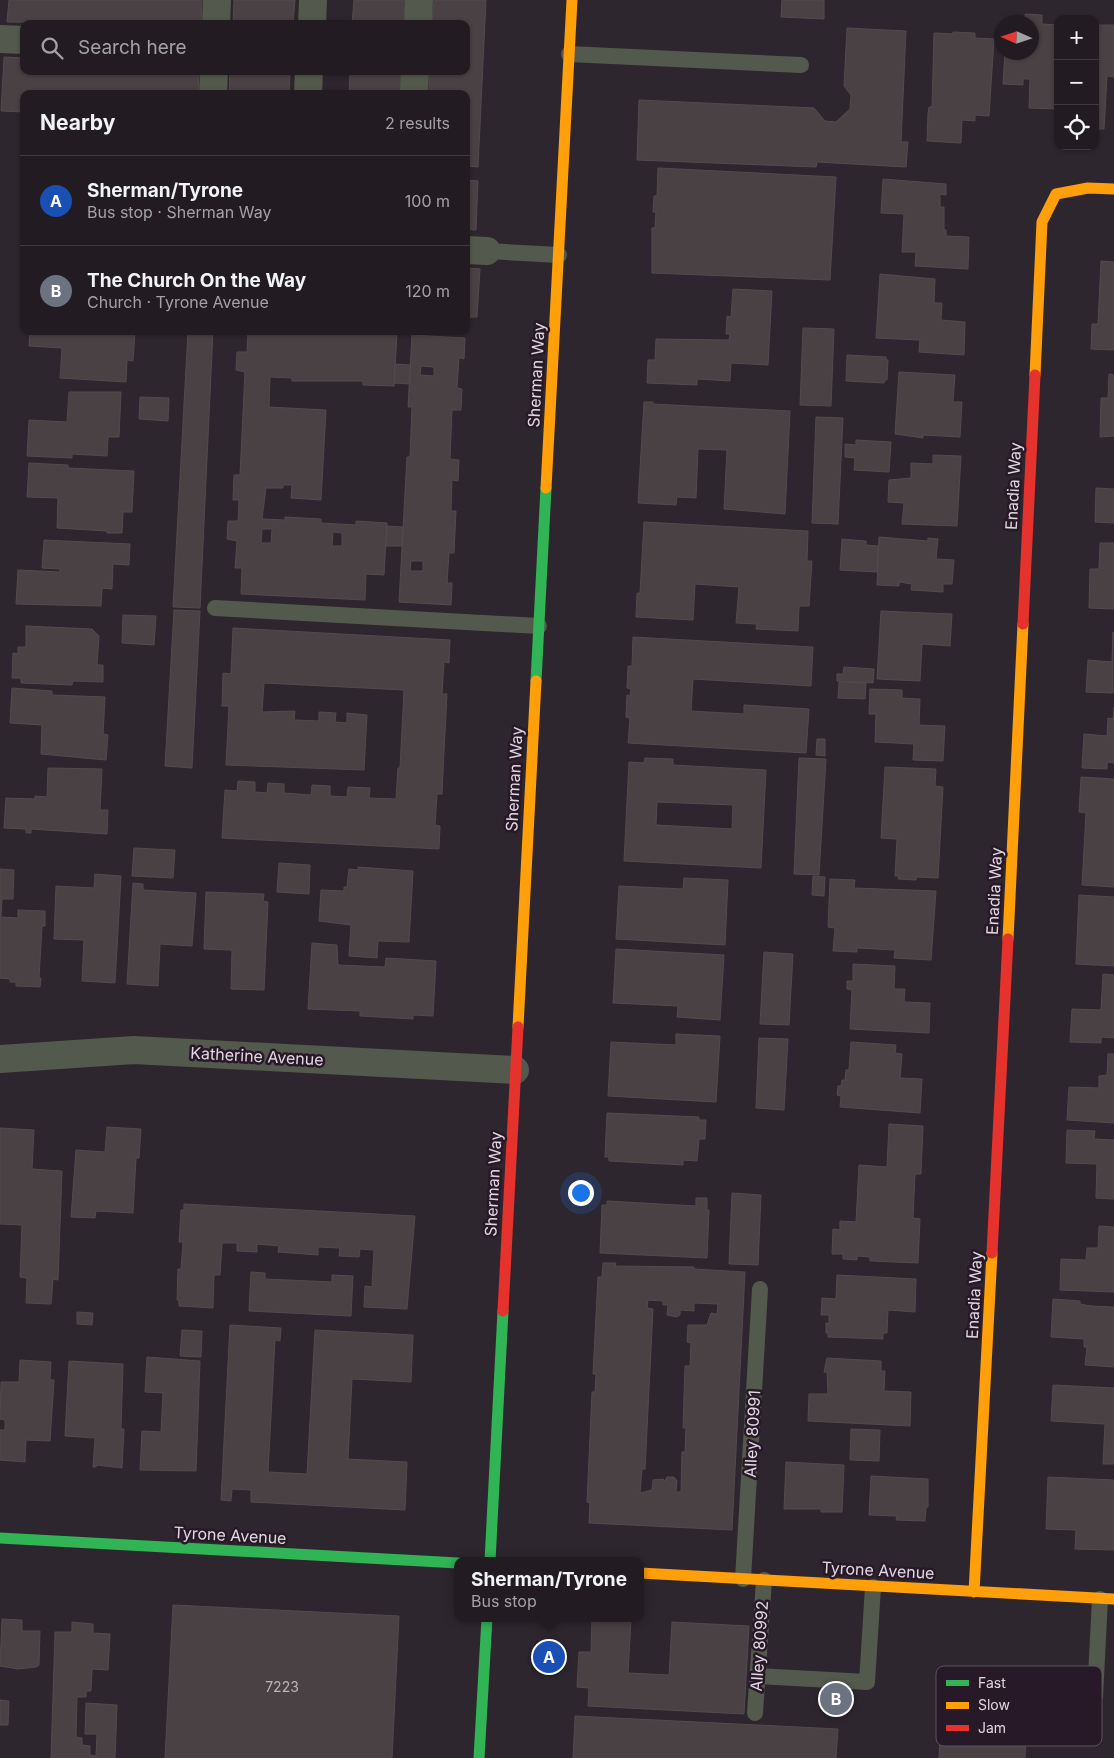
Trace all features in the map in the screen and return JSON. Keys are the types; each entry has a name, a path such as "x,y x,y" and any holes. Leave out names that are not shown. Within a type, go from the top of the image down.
{"street":[{"path":"216,20 217,0"},
{"path":"312,20 313,0"},
{"path":"418,20 419,0"},
{"name":"Sherman Way","path":"490,1557 572,0"},
{"path":"0,39 20,40"},
{"path":"213,90 214,75"},
{"path":"308,90 309,75"},
{"path":"414,90 415,75"},
{"name":"Enadia Way","path":"974,1592 1002,1072 1042,222 1056,194 1088,188 1114,189"},
{"name":"Katherine Avenue","path":"0,1059 134,1050 515,1070"},
{"name":"Tyrone Avenue","path":"0,1538 454,1563"},
{"name":"Tyrone Avenue","path":"644,1573 1107,1599"},
{"path":"479,1758 487,1622"}],"lane":[{"path":"570,54 801,65"},
{"path":"477,251 559,255"},
{"path":"216,608 539,626"},
{"name":"Alley 80991","path":"743,1579 760,1289"},
{"name":"Alley 80992","path":"755,1713 764,1580"},
{"path":"757,1676 867,1682 873,1587"},
{"path":"1099,1666 1107,1599"}],"building":[{"path":"9,0 202,0 201,20 20,20 20,22 7,22"},
{"path":"234,0 295,0 293,20 233,20"},
{"path":"354,0 407,0 405,20 352,20"},
{"path":"434,0 486,0 478,167 470,166 470,90 429,90 430,75 470,75 470,20 432,20"},
{"path":"782,0 824,0 824,19 781,17"},
{"path":"1025,14 1042,15 1042,24 1054,25 1054,109 1029,108 1030,79 1023,79 1023,85 1003,84 1004,60 1039,60 1039,15"},
{"path":"1099,25 1114,25 1114,77 1107,76 1104,129 1099,129"},
{"path":"847,28 906,31 901,142 908,142 906,167 817,162 816,167 637,160 639,100 814,108 825,121 836,122 850,109 851,95 844,86"},
{"path":"953,32 975,33 975,38 994,39 989,116 975,115 975,121 962,120 961,143 927,141 929,107 932,107 934,33 953,34"},
{"path":"4,57 20,58 20,75 199,75 198,90 20,90 20,112 1,111"},
{"path":"230,75 290,75 289,90 229,90"},
{"path":"350,75 403,75 402,90 349,90"},
{"path":"658,168 836,177 830,280 652,273 652,228 655,228 656,212 653,212 654,196 657,196"},
{"path":"883,179 946,184 946,195 940,194 940,207 944,207 944,230 946,230 946,236 969,237 968,269 915,266 916,252 902,252 904,214 881,213"},
{"path":"470,180 478,181 476,230 470,229"},
{"path":"1101,261 1114,262 1114,350 1091,349 1092,324 1098,324"},
{"path":"470,268 480,269 477,317 470,317"},
{"path":"880,274 935,279 934,303 942,303 941,320 965,322 964,355 919,352 920,340 876,338"},
{"path":"733,289 772,291 768,365 731,363 730,381 697,379 697,385 647,383 648,360 655,360 656,339 729,340 730,334 726,334 727,316 731,317"},
{"path":"803,328 834,329 831,406 800,405"},
{"path":"30,335 135,335 133,361 127,360 126,382 60,378 62,348 29,346"},
{"path":"188,335 213,335 200,608 173,607"},
{"path":"248,335 397,335 394,386 363,385 363,381 292,381 292,378 270,377 269,407 326,410 321,500 291,498 292,485 283,485 283,488 266,488 262,519 285,520 285,517 321,519 321,523 356,525 356,521 387,523 384,575 366,574 365,600 241,594 242,568 235,568 237,541 227,539 228,521 238,521 239,500 233,500 234,475 240,475 245,372 236,370 237,352 247,352","holes":["262,529 272,529 271,543 261,543","333,532 342,533 342,546 332,546"]},
{"path":"412,335 465,338 464,359 459,358 457,388 462,389 461,410 452,410 450,459 459,460 458,481 452,480 451,511 456,511 454,553 449,553 447,583 452,583 451,605 399,602 407,457 410,457 412,407 408,407","holes":["421,366 434,367 434,376 420,375","411,561 423,561 423,571 410,571"]},
{"path":"847,355 886,357 886,360 888,360 887,380 884,383 846,381"},
{"path":"395,364 410,365 410,384 394,383"},
{"path":"899,372 955,375 953,402 962,402 960,437 923,435 923,438 895,434"},
{"path":"1109,374 1114,375 1114,436 1100,437 1101,398 1108,398"},
{"path":"69,392 121,392 119,437 108,437 107,456 72,454 72,458 27,456 29,420 67,422"},
{"path":"140,397 169,398 168,421 139,419"},
{"path":"644,402 790,411 785,514 724,509 727,450 698,449 696,498 677,497 676,505 638,503"},
{"path":"816,417 843,418 838,524 812,523"},
{"path":"856,440 891,442 889,472 854,470 855,458 845,457 845,444 856,445"},
{"path":"933,455 961,456 957,526 902,524 904,503 888,502 889,480 911,478 911,463 933,464"},
{"path":"29,463 68,465 68,468 134,471 132,512 123,512 122,533 57,528 58,498 27,497"},
{"path":"1096,488 1114,489 1114,523 1095,522"},
{"path":"644,522 808,531 807,561 812,561 809,606 799,606 798,631 756,629 757,624 736,623 739,587 695,584 693,620 636,617 637,593 640,593"},
{"path":"387,526 403,527 402,546 386,546"},
{"path":"879,537 928,541 928,538 938,539 936,559 954,560 952,584 943,584 943,592 911,590 912,584 899,582 899,586 877,585"},
{"path":"842,539 866,541 866,545 878,546 877,572 840,570"},
{"path":"44,540 130,544 129,565 113,564 112,589 102,588 101,606 16,604 18,570 60,572 60,569 42,568"},
{"path":"1100,543 1114,543 1114,609 1089,608 1090,569 1099,569"},
{"path":"174,610 200,611 192,768 165,766"},
{"path":"881,611 952,614 950,646 922,644 920,681 877,679"},
{"path":"123,615 156,616 154,645 122,643"},
{"path":"26,626 92,629 99,636 97,665 103,665 103,682 73,681 72,685 21,683 21,678 12,678 13,653 18,654 18,647 26,647"},
{"path":"233,628 450,640 449,663 444,662 442,694 447,694 442,794 437,794 435,825 440,826 439,849 222,838 225,790 237,791 238,781 255,782 255,792 267,793 268,783 284,784 284,793 311,795 312,785 330,786 330,796 347,797 348,787 370,788 369,798 396,799 398,768 400,768 404,690 264,683 262,712 295,711 294,720 319,721 319,712 336,713 335,722 347,723 347,713 367,715 364,770 226,765 229,706 222,706 223,673 231,674"},
{"path":"1113,632 1113,693 1086,692 1088,660 1112,662"},
{"path":"633,637 813,647 811,686 693,679 691,711 744,714 744,705 809,709 806,753 628,743 630,718 626,717 627,695 630,696 631,689 627,688 628,666 632,666"},
{"path":"844,667 874,669 873,683 837,681 837,674 843,674"},
{"path":"839,682 866,683 865,699 838,698"},
{"path":"12,688 52,691 52,695 105,697 103,734 108,735 106,760 41,754 42,725 10,723"},
{"path":"870,689 902,690 902,698 920,699 919,725 945,726 943,761 913,760 914,744 875,742 876,714 869,714"},
{"path":"1114,707 1114,763 1107,762 1107,769 1082,768 1084,734 1107,736 1108,718 1113,719"},
{"path":"817,739 825,739 825,756 816,755"},
{"path":"645,758 673,759 673,765 766,770 761,868 624,861 629,762 644,763","holes":["657,802 733,805 732,829 656,825"]},
{"path":"799,758 826,759 819,875 794,874"},
{"path":"885,767 936,769 935,786 943,787 938,878 916,877 916,880 898,879 899,876 895,876 897,839 881,838"},
{"path":"48,768 102,769 100,810 108,810 107,834 31,829 31,833 26,833 26,829 4,828 6,798 35,799 35,796 47,797"},
{"path":"1081,777 1114,779 1114,887 1082,885 1086,813 1079,812"},
{"path":"134,848 175,850 173,878 132,876"},
{"path":"279,863 310,865 309,894 277,892"},
{"path":"358,867 413,871 409,942 378,941 377,958 349,956 351,925 319,921 321,890 344,891 344,887 347,887 349,869 358,870"},
{"path":"0,869 14,870 13,899 2,899 1,917 18,918 18,910 45,911 45,926 42,926 40,987 16,986 16,982 10,982 10,979 0,978"},
{"path":"95,874 121,876 115,983 82,981 84,940 54,939 56,886 94,888"},
{"path":"813,876 825,877 824,896 812,895"},
{"path":"684,878 728,880 725,945 616,939 619,886 683,889"},
{"path":"830,879 855,880 854,888 936,891 931,960 894,958 895,950 857,948 857,952 833,951 835,928 828,927"},
{"path":"133,883 143,884 143,890 196,893 192,946 160,944 158,986 127,984"},
{"path":"206,892 264,894 263,901 268,902 264,990 231,989 232,950 204,949"},
{"path":"1079,895 1114,897 1114,966 1076,964"},
{"path":"312,943 337,945 338,965 385,967 386,958 436,961 433,1016 413,1015 413,1019 360,1016 360,1011 308,1009"},
{"path":"616,949 724,955 720,1020 677,1017 678,1006 613,1003"},
{"path":"764,952 793,954 789,1025 760,1024"},
{"path":"853,964 895,966 894,989 905,989 904,1002 930,1003 929,1033 850,1029 852,990 847,989 847,981 853,981"},
{"path":"1103,974 1114,975 1114,1038 1101,1037 1101,1043 1070,1042 1072,1009 1101,1010"},
{"path":"676,1034 720,1036 716,1102 608,1096 611,1042 676,1045"},
{"path":"759,1038 788,1039 784,1110 756,1108"},
{"path":"851,1042 896,1045 895,1053 902,1054 900,1078 922,1079 920,1113 840,1107 841,1096 837,1095 838,1086 841,1086 842,1080 848,1080 845,1079 846,1070 849,1070"},
{"path":"1108,1054 1114,1054 1114,1123 1067,1120 1069,1087 1099,1088 1099,1076 1107,1075"},
{"path":"607,1113 699,1117 699,1120 706,1120 705,1139 699,1139 697,1161 683,1160 683,1165 609,1161 609,1157 605,1157"},
{"path":"889,1124 923,1126 921,1174 915,1174 913,1218 920,1219 918,1263 870,1261 870,1257 857,1256 857,1260 843,1259 843,1254 832,1254 833,1229 840,1230 840,1221 856,1222 859,1165 887,1167"},
{"path":"107,1127 141,1129 139,1158 136,1158 133,1213 96,1211 95,1218 71,1217 76,1150 105,1152"},
{"path":"0,1128 34,1130 32,1169 62,1171 58,1280 53,1279 51,1304 26,1303 27,1278 20,1277 22,1225 0,1224"},
{"path":"1067,1130 1095,1131 1094,1139 1114,1140 1114,1199 1096,1198 1097,1164 1066,1163"},
{"path":"732,1193 761,1195 758,1265 729,1264"},
{"path":"696,1198 707,1198 707,1210 709,1210 707,1258 600,1253 602,1205 607,1205 607,1201 696,1206"},
{"path":"184,1204 415,1216 407,1309 364,1307 365,1286 372,1287 374,1250 360,1249 359,1257 339,1256 340,1248 318,1247 318,1255 278,1252 279,1246 257,1244 257,1252 237,1251 237,1243 222,1243 220,1275 214,1275 213,1308 179,1306 179,1300 177,1300 178,1269 181,1269 183,1242 179,1242 181,1210 184,1210"},
{"path":"1099,1226 1114,1227 1114,1292 1060,1290 1061,1259 1086,1260 1087,1248 1098,1248"},
{"path":"603,1263 616,1263 615,1266 694,1267 694,1269 745,1272 732,1530 589,1523 590,1503 587,1502 592,1392 595,1392 596,1374 593,1374 598,1277 602,1277","holes":["648,1300 663,1301 663,1305 668,1305 667,1315 677,1317 680,1315 680,1310 694,1311 694,1303 718,1304 717,1314 711,1313 707,1325 688,1325 687,1342 691,1343 690,1366 685,1366 683,1428 686,1428 685,1452 682,1452 681,1492 676,1492 677,1481 674,1477 667,1477 665,1481 663,1479 653,1480 652,1490 640,1493 642,1469 645,1469 653,1309 647,1308"]},
{"path":"251,1272 265,1273 265,1279 332,1282 332,1275 353,1276 351,1316 249,1311"},
{"path":"837,1275 916,1279 915,1312 888,1310 887,1333 883,1333 883,1339 828,1337 826,1323 829,1324 829,1315 821,1315 822,1298 836,1299"},
{"path":"1053,1299 1080,1301 1080,1304 1091,1306 1114,1307 1114,1367 1085,1365 1087,1347 1084,1347 1084,1339 1051,1337"},
{"path":"77,1312 93,1313 92,1325 77,1324"},
{"path":"230,1325 281,1328 280,1341 275,1340 268,1472 307,1474 315,1330 413,1335 411,1382 352,1379 348,1459 407,1462 405,1510 251,1502 251,1490 232,1489 231,1501 221,1500"},
{"path":"182,1330 202,1331 201,1357 180,1356"},
{"path":"147,1357 200,1361 196,1471 140,1470 142,1431 161,1432 163,1393 145,1392"},
{"path":"827,1358 881,1361 881,1371 885,1371 884,1391 911,1392 910,1426 808,1421 809,1394 828,1394 827,1372 824,1372"},
{"path":"20,1360 51,1362 50,1380 54,1380 50,1441 26,1440 25,1462 0,1460 0,1430 5,1430 5,1420 0,1419 1,1382 19,1382"},
{"path":"69,1361 123,1364 121,1429 124,1429 122,1468 97,1465 93,1467 95,1438 65,1436"},
{"path":"1053,1385 1114,1388 1114,1464 1103,1464 1105,1424 1051,1421"},
{"path":"851,1429 880,1430 879,1461 850,1460"},
{"path":"786,1462 844,1465 842,1512 821,1512 821,1509 784,1509"},
{"path":"871,1476 928,1479 928,1507 926,1507 925,1521 896,1520 897,1516 869,1515"},
{"path":"1048,1477 1114,1480 1114,1550 1075,1549 1076,1530 1046,1529"},
{"path":"173,1605 399,1616 392,1758 165,1758"},
{"path":"2,1619 22,1620 22,1631 40,1631 39,1665 18,1669 0,1666"},
{"path":"72,1622 93,1624 93,1633 110,1634 108,1670 92,1669 91,1691 86,1691 86,1697 77,1697 76,1737 82,1738 82,1745 90,1746 90,1755 96,1756 97,1734 85,1734 86,1703 117,1705 115,1758 51,1758 55,1632 72,1632"},
{"path":"592,1622 631,1622 628,1673 669,1675 672,1622 749,1626 744,1714 588,1706 589,1688 577,1687 579,1652 591,1652"},
{"path":"0,1700 9,1701 8,1725 0,1725"},
{"path":"575,1716 838,1729 836,1758 573,1758"},
{"path":"940,1746 1026,1746 1025,1758 939,1758"}],"traffic: fast":[{"path":"536,681 546,488"},
{"path":"490,1557 503,1311"},
{"path":"0,1538 454,1563"},
{"path":"479,1758 487,1622"}],"traffic: slow":[{"path":"546,488 572,0"},
{"path":"1035,375 1042,222 1056,194 1088,188 1114,189"},
{"path":"1008,939 1023,624"},
{"path":"518,1027 536,681"},
{"path":"974,1592 992,1253"},
{"path":"644,1573 1114,1599"}],"traffic: jam":[{"path":"1023,624 1035,375"},
{"path":"992,1253 1008,939"},
{"path":"503,1311 518,1027"}],"place":[{"name":"Sherman/Tyrone","path":"549,1657"},
{"name":"The Church On the Way","path":"836,1699"}]}
